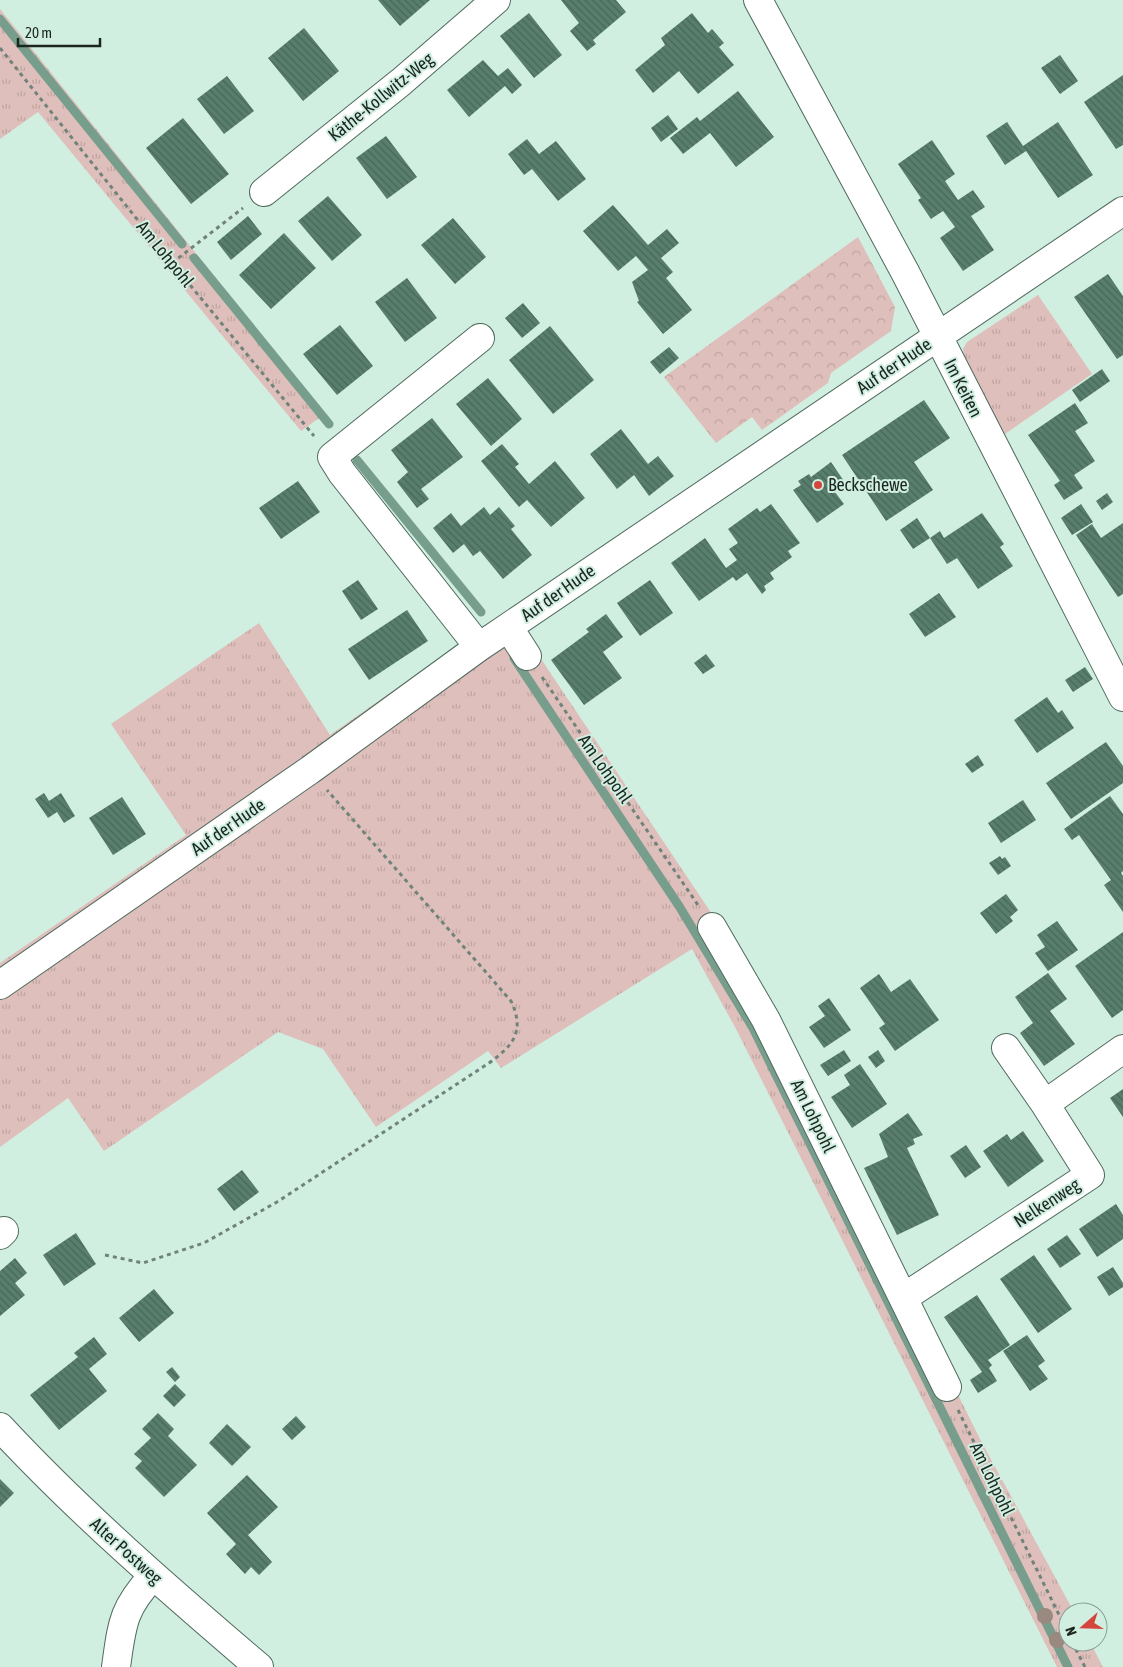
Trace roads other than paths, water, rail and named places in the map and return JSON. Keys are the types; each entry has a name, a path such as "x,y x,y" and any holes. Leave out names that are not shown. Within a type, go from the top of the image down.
{"street":[{"name":"Käthe-Kollwitz-Weg","path":"264,192 401,82 496,0"},
{"name":"Im Keiten","path":"758,0 906,272 937,337 1114,657 1123,697"},
{"name":"Auf der Hude","path":"0,985 310,770 479,646 1123,211"},
{"path":"479,646 342,474 332,457 480,338"},
{"path":"508,628 527,656"},
{"name":"Am Lohpohl","path":"712,927 766,1020 947,1387"},
{"path":"1006,1048 1045,1104 1123,1049"},
{"name":"Nelkenweg","path":"903,1298 1090,1175 1045,1104"},
{"name":"Alter Postweg","path":"0,1427 55,1486 153,1576 259,1667"},
{"path":"116,1667 122,1621 139,1591 153,1576"}],"waterway":[{"path":"0,19 182,244"},
{"path":"194,258 329,424"},
{"path":"357,460 481,612"},
{"path":"514,658 679,906 753,1028 1068,1667"}],"place":[{"name":"Beckschewe","path":"818,485"}]}
